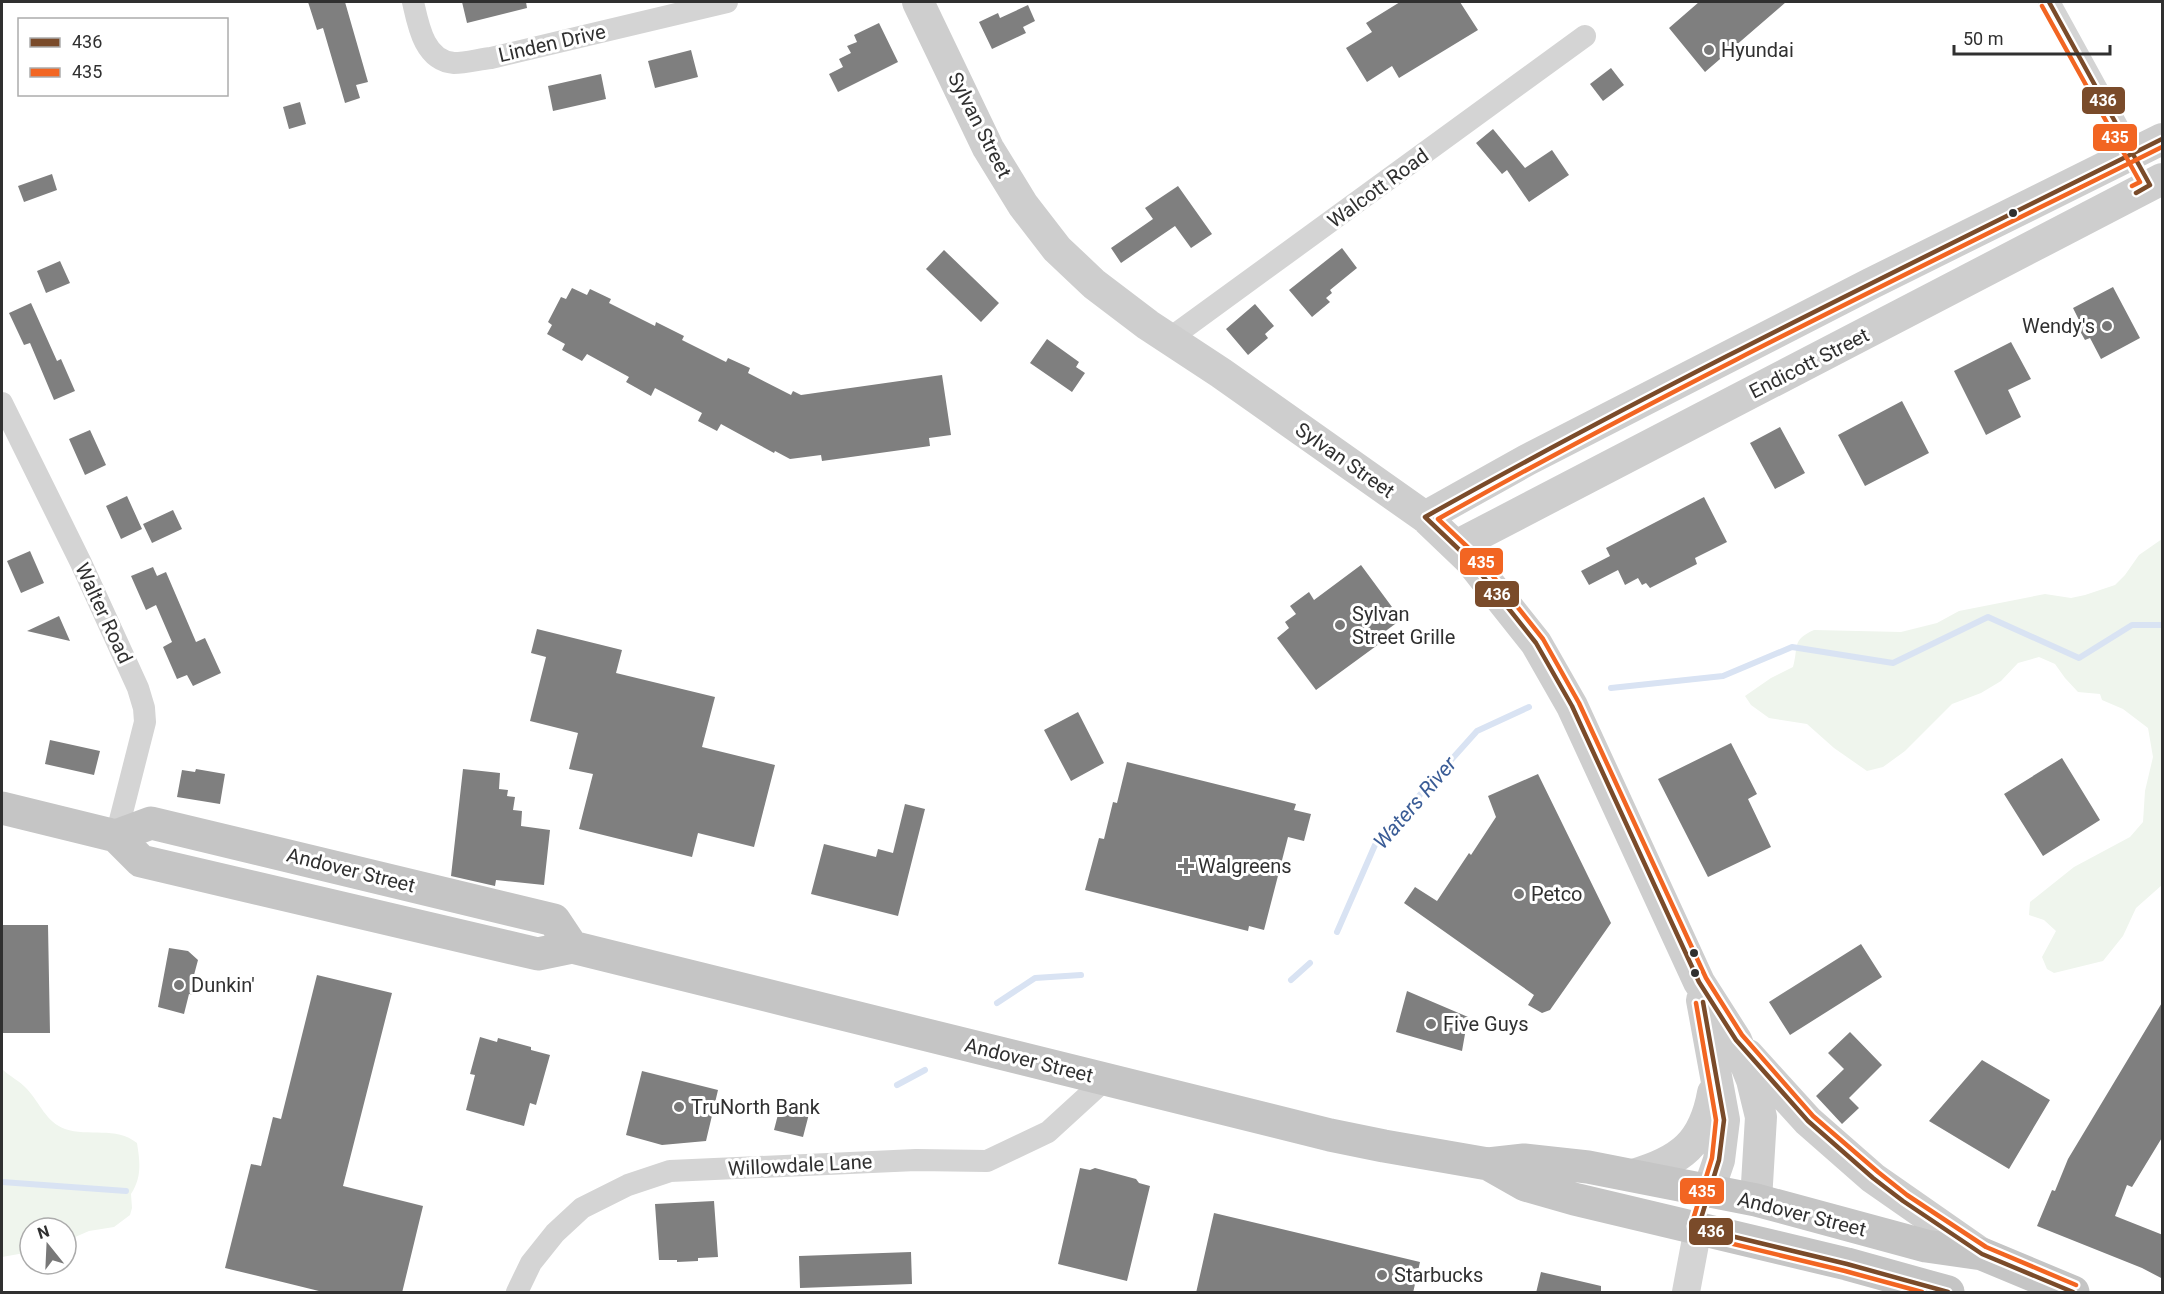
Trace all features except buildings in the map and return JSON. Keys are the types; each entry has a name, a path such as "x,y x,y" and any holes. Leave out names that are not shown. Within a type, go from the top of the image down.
{"highway":[{"path":"2,808 116,836"},
{"name":"Andover Street","path":"116,836 151,823 554,920 572,947 1312,1131 1488,1164 1524,1160 1588,1167 1756,1200 1926,1246 1982,1254 2073,1293"},
{"name":"Andover Street","path":"1488,1164 1525,1185 1574,1199 1750,1240 1903,1279 1948,1293"},
{"path":"1698,1228 1708,1192"},
{"path":"1750,1240 1756,1200"}],"main road":[{"name":"Sylvan Street","path":"918,2 988,148 1023,205 1057,249 1094,285 1425,517 1470,560 1536,643 1572,706 1699,982 1736,1041 1752,1080 1761,1117 1756,1200"},
{"path":"1425,517 1527,460 1870,284 2163,139"},
{"path":"2133,154 2156,182"},
{"name":"Endicott Street","path":"1456,546 2156,182"},
{"path":"1630,408 1650,445"},
{"path":"1497,594 1494,558 1498,524"},
{"name":"Sylvan Street","path":"1699,982 1724,1120 1719,1160 1708,1192"},
{"path":"1736,1041 1808,1121 1873,1178 1982,1254"},
{"path":"1633,1175 1669,1162 1689,1147 1699,1135 1709,1115 1716,1074"}],"street":[{"name":"Linden Drive","path":"412,2 425,43 437,57 453,63 492,58 727,2"},
{"path":"2049,2 2133,154"},
{"name":"Walcott Road","path":"1169,339 1585,36"},
{"name":"Walter Road","path":"2,403 81,563 138,688 144,708 145,722 116,836"},
{"name":"Willowdale Lane","path":"517,1293 531,1263 555,1233 582,1208 628,1185 670,1171 916,1160 987,1161 1048,1132 1106,1079"},
{"path":"1686,1293 1698,1228"}],"shaded area":[{"path":"2162,539 2162,885 2136,908 2123,936 2103,961 2054,973 2047,969 2042,957 2056,931 2044,920 2029,915 2030,902 2074,867 2130,837 2143,822 2145,791 2153,757 2148,728 2123,709 2102,700 2100,694 2078,692 2055,664 2039,657 2018,663 2001,681 1981,693 1952,704 1905,751 1883,767 1867,771 1834,748 1807,724 1769,718 1751,705 1745,696 1771,678 1793,667 1799,641 1814,630 1901,632 1937,623 1959,611 2045,594 2071,598 2085,595 2115,585 2139,555"},
{"path":"2,1069 32,1094 48,1117 58,1126 74,1131 111,1133 137,1143 139,1169 137,1182 131,1194 130,1215 114,1227 89,1231 78,1236 78,1216 18,1216 18,1254 2,1257"}],"waterway":[{"name":"Waters River","path":"1611,688 1723,676 1792,647 1893,663 1988,617 2079,658 2132,625 2162,625"},
{"name":"Waters River","path":"1337,932 1375,845 1477,731 1529,707"},
{"name":"Waters River","path":"1291,980 1310,963"},
{"name":"Waters River","path":"997,1003 1035,978 1081,975"},
{"name":"Waters River","path":"897,1085 925,1070"},
{"name":"Waters River","path":"2,1182 126,1191"}],"transit line":[{"name":"436","path":"2049,2 2150,185 2136,193"},
{"name":"435","path":"2042,6 2140,182 2132,186"},
{"name":"436","path":"2073,1292 1982,1254 1903,1201 1808,1121 1736,1040 1699,982 1572,706 1536,643 1470,560 1425,517 1607,418 2162,139"},
{"name":"435","path":"2076,1285 1986,1247 1907,1195 1813,1116 1742,1035 1706,978 1579,703 1543,639 1476,555 1438,519 1707,375 2162,147"},
{"name":"436","path":"1703,1002 1724,1120 1719,1160 1698,1228 1847,1264 1948,1292"},
{"name":"435","path":"1696,1003 1716,1120 1712,1158 1691,1226 1692,1233 1922,1292"}],"place":[{"name":"Hyundai","path":"1709,50"},
{"name":"Wendy's","path":"2107,326"},
{"name":"Sylvan Street Grille","path":"1340,625"},
{"name":"Walgreens","path":"1186,866"},
{"name":"Petco","path":"1519,894"},
{"name":"Dunkin'","path":"179,985"},
{"name":"Five Guys","path":"1431,1024"},
{"name":"TruNorth Bank","path":"679,1107"},
{"name":"Starbucks","path":"1382,1275"}]}
